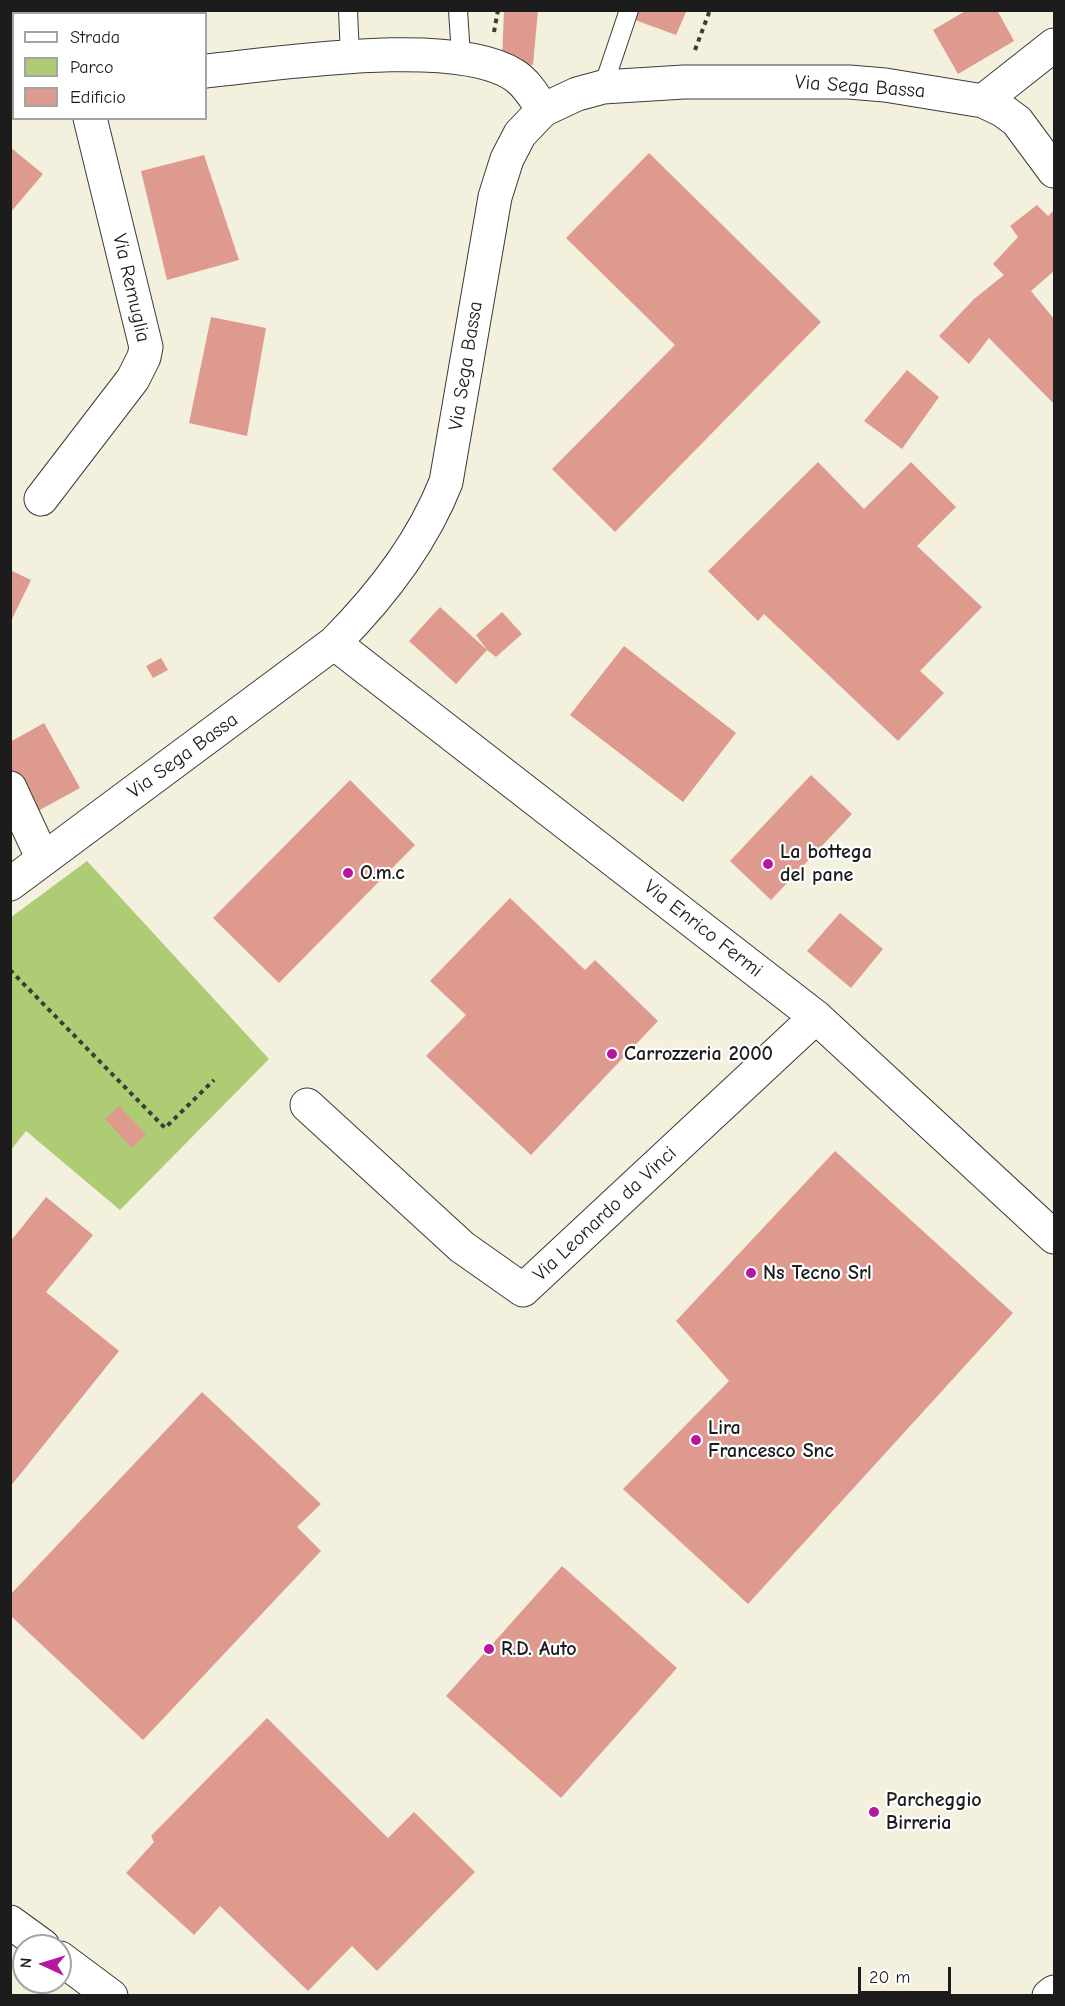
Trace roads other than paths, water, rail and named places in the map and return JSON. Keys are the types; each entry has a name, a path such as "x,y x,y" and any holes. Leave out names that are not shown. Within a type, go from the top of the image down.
{"street":[{"path":"983,101 1054,45"},
{"path":"207,71 350,57 461,56 488,62 515,75 527,86 543,110"},
{"name":"Via Sega Bassa","path":"10,884 333,643 367,608 404,559 436,506 446,482 495,197 507,159 520,135 543,110 577,94 603,87 684,82 849,82 885,85 983,101 1002,110 1017,121 1054,171"},
{"name":"Via Remuglia","path":"41,499 133,379 144,357 146,347 90,120"},
{"name":"Via Enrico Fermi","path":"333,643 816,1017 1054,1237"},
{"path":"10,788 43,859"},
{"name":"Via Leonardo da Vinci","path":"307,1105 462,1246 523,1290 816,1017"},
{"path":"10,1922 26,1934"},
{"path":"72,1967 111,1995"},
{"path":"1049,1995 1054,1992"}],"lane":[{"path":"348,10 350,57"},
{"path":"458,10 461,56"},
{"path":"603,87 629,10"}],"place":[{"name":"La bottega del pane","path":"768,864"},
{"name":"O.m.c","path":"348,873"},
{"name":"Carrozzeria 2000","path":"612,1054"},
{"name":"Ns Tecno Srl","path":"751,1273"},
{"name":"Lira Francesco Snc","path":"696,1440"},
{"name":"R.D. Auto","path":"489,1649"},
{"name":"Parcheggio Birreria","path":"874,1812"}]}
